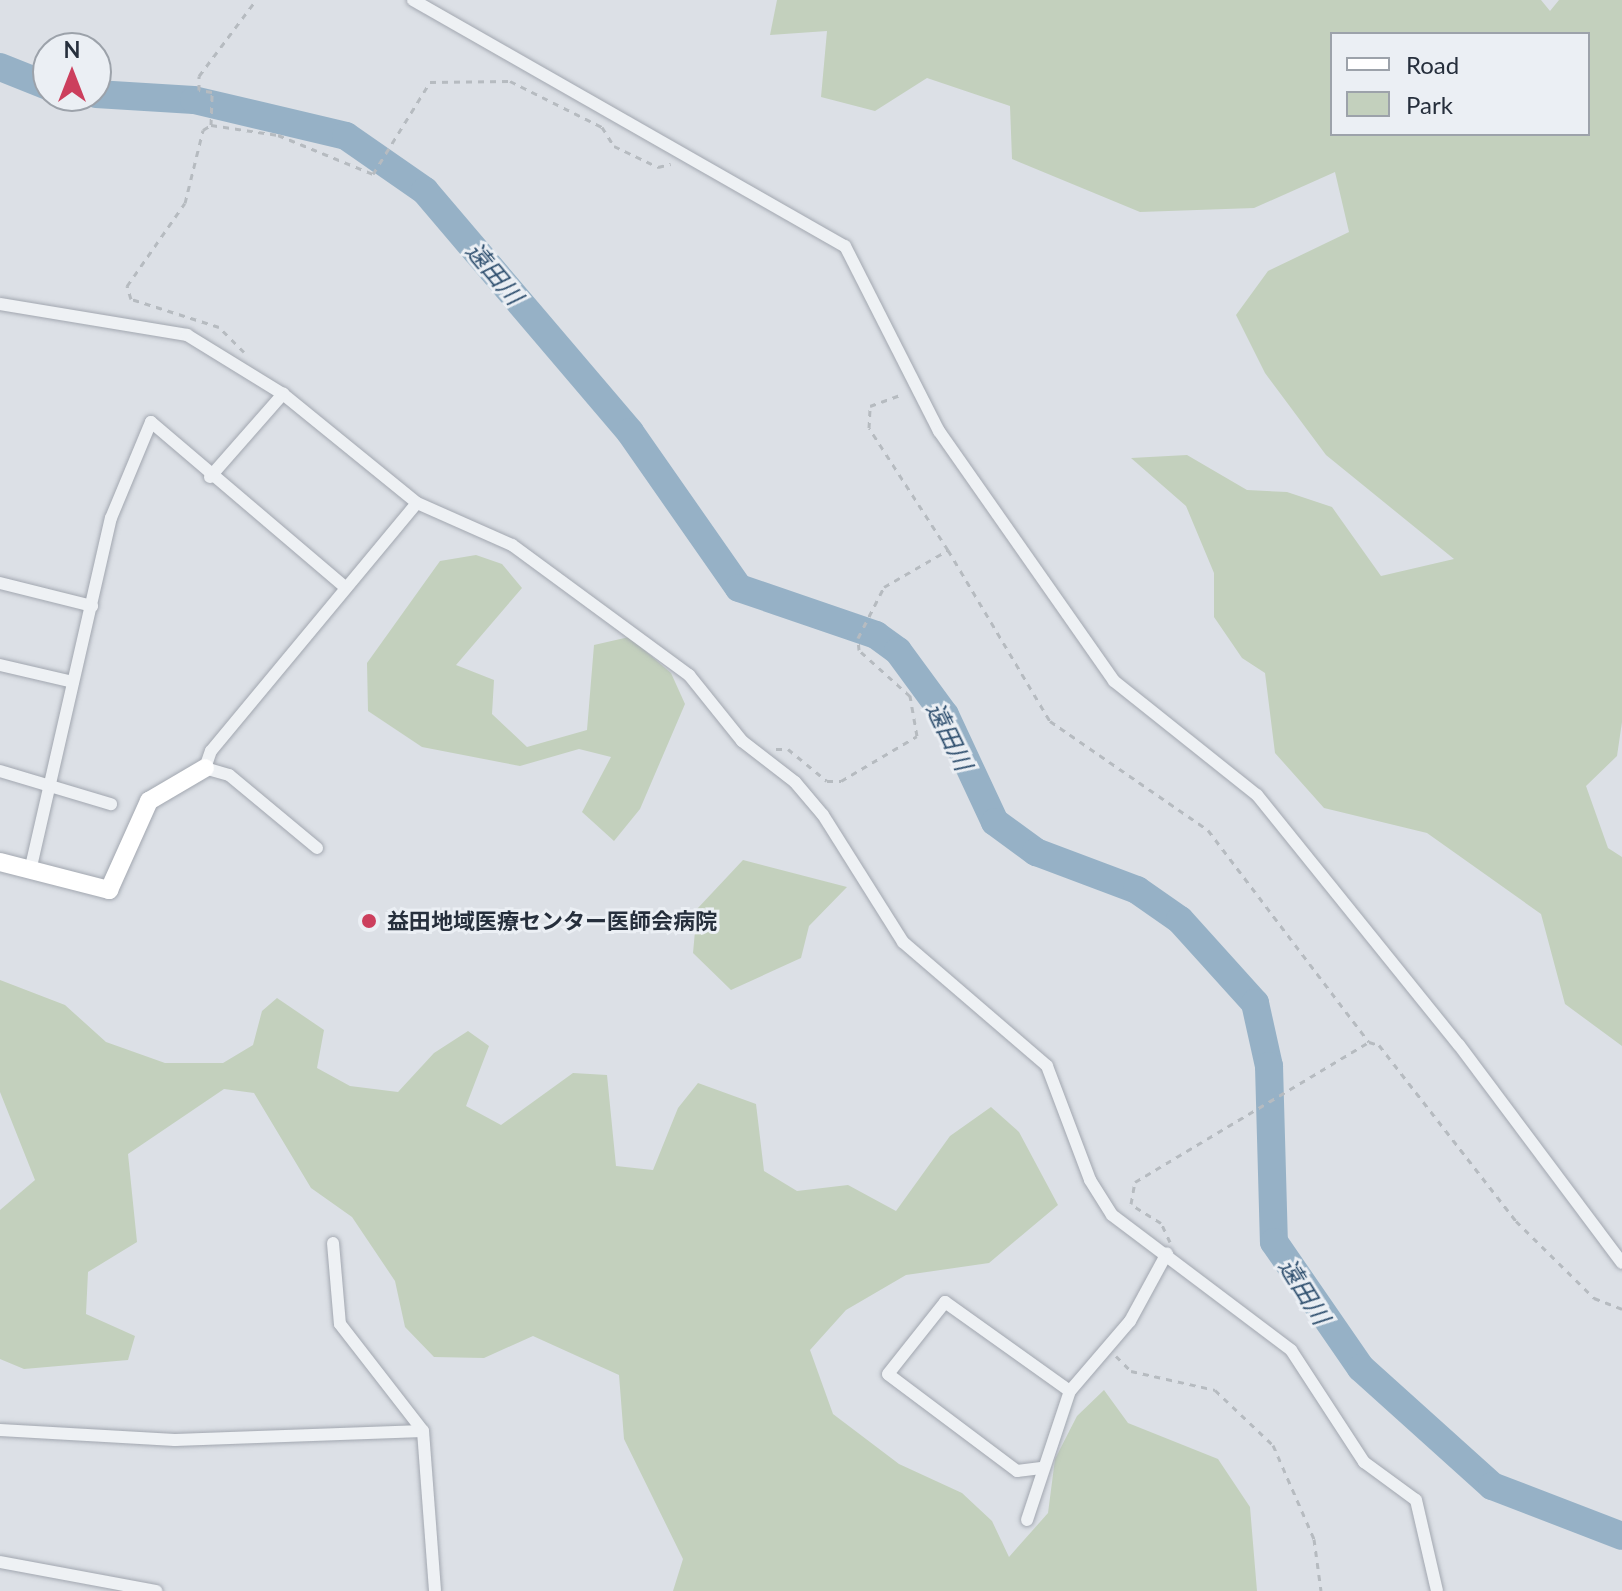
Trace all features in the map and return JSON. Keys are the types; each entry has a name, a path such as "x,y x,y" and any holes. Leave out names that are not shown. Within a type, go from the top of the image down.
{"street":[{"path":"413,0 845,246 939,431 1114,681 1257,795 1459,1045 1622,1263"},
{"path":"0,304 187,335 236,362 283,394 417,503 512,545 689,675 763,756 823,815 903,942 1047,1066 1086,1170 1112,1215 1167,1253 1291,1350 1364,1462 1416,1500 1437,1591"},
{"path":"210,477 283,394"},
{"path":"30,871 123,479 151,422 210,477 346,588"},
{"path":"0,862 109,890 149,801 205,768 211,751 417,503"},
{"path":"0,583 92,606"},
{"path":"0,665 73,682"},
{"path":"205,768 229,775 317,848"},
{"path":"0,771 111,804"},
{"path":"333,1243 340,1324 423,1431 435,1591"},
{"path":"1027,1520 1041,1468 1070,1391 1109,1349 1167,1253"},
{"path":"1041,1468 1017,1471 888,1374 945,1302 1070,1391"},
{"path":"0,1430 175,1440 423,1431"},
{"path":"0,1562 156,1591"}],"path":[{"path":"211,125 212,92 199,90 199,76 256,0"},
{"path":"236,362 245,356 241,345 219,327 131,299 127,286 185,203 203,130 211,125 278,135 373,174 430,82 510,81 602,127 614,146 658,167 679,150"},
{"path":"918,388 870,406 866,415 1050,721 1208,830 1369,1042 1379,1045 1516,1221 1594,1298 1622,1309"},
{"path":"763,756 788,749 827,781 841,781 917,736 910,696 859,650 858,638 884,587 948,550"},
{"path":"1167,1253 1171,1236 1131,1204 1135,1182 1369,1042"},
{"path":"1109,1349 1131,1371 1215,1390 1273,1445 1314,1539 1321,1591"}],"green space":[{"path":"777,0 1541,0 1550,11 1559,0 1622,0 1622,722 1617,756 1586,786 1608,848 1622,857 1622,1046 1565,1004 1541,914 1427,833 1324,808 1275,753 1265,673 1242,658 1214,617 1214,573 1186,506 1131,458 1187,455 1247,490 1287,492 1332,507 1381,576 1454,559 1326,455 1265,373 1236,315 1268,271 1349,232 1335,172 1254,208 1140,212 1012,159 1010,106 927,78 875,111 821,97 827,31 770,35"},
{"path":"476,555 502,564 522,588 456,665 494,680 492,714 527,747 587,730 594,645 629,637 671,673 685,704 640,809 614,841 582,812 611,757 579,749 520,766 422,747 368,711 367,663 440,561"},
{"path":"743,860 847,887 809,926 801,958 731,990 693,953 697,909"},
{"path":"0,980 65,1005 106,1042 165,1063 223,1063 253,1045 262,1011 277,998 324,1030 317,1068 350,1086 398,1092 434,1053 468,1031 489,1046 466,1106 501,1125 573,1073 607,1075 616,1166 653,1170 678,1108 698,1083 756,1104 764,1171 797,1191 848,1185 896,1211 950,1136 991,1107 1019,1132 1058,1205 989,1263 906,1275 846,1310 810,1350 833,1414 899,1464 962,1493 992,1521 1009,1557 1048,1513 1055,1459 1077,1416 1104,1390 1128,1423 1218,1459 1250,1507 1257,1591 673,1591 683,1559 624,1439 619,1375 533,1336 484,1358 434,1357 405,1327 395,1281 352,1217 311,1188 254,1093 224,1089 128,1154 137,1242 88,1272 86,1314 135,1336 128,1360 24,1369 0,1359 0,1210 35,1180 0,1092"}],"waterway":[{"name":"遠田川","path":"0,67 32,80"},
{"name":"遠田川","path":"112,95 194,100 346,136 425,191 630,432 739,588 876,635 898,651 945,715 995,822 1036,852 1137,890 1180,920 1255,1003 1269,1066 1274,1242 1361,1368 1492,1486 1622,1536"}],"place":[{"name":"益田地域医療センター医師会病院","path":"369,921"}]}
